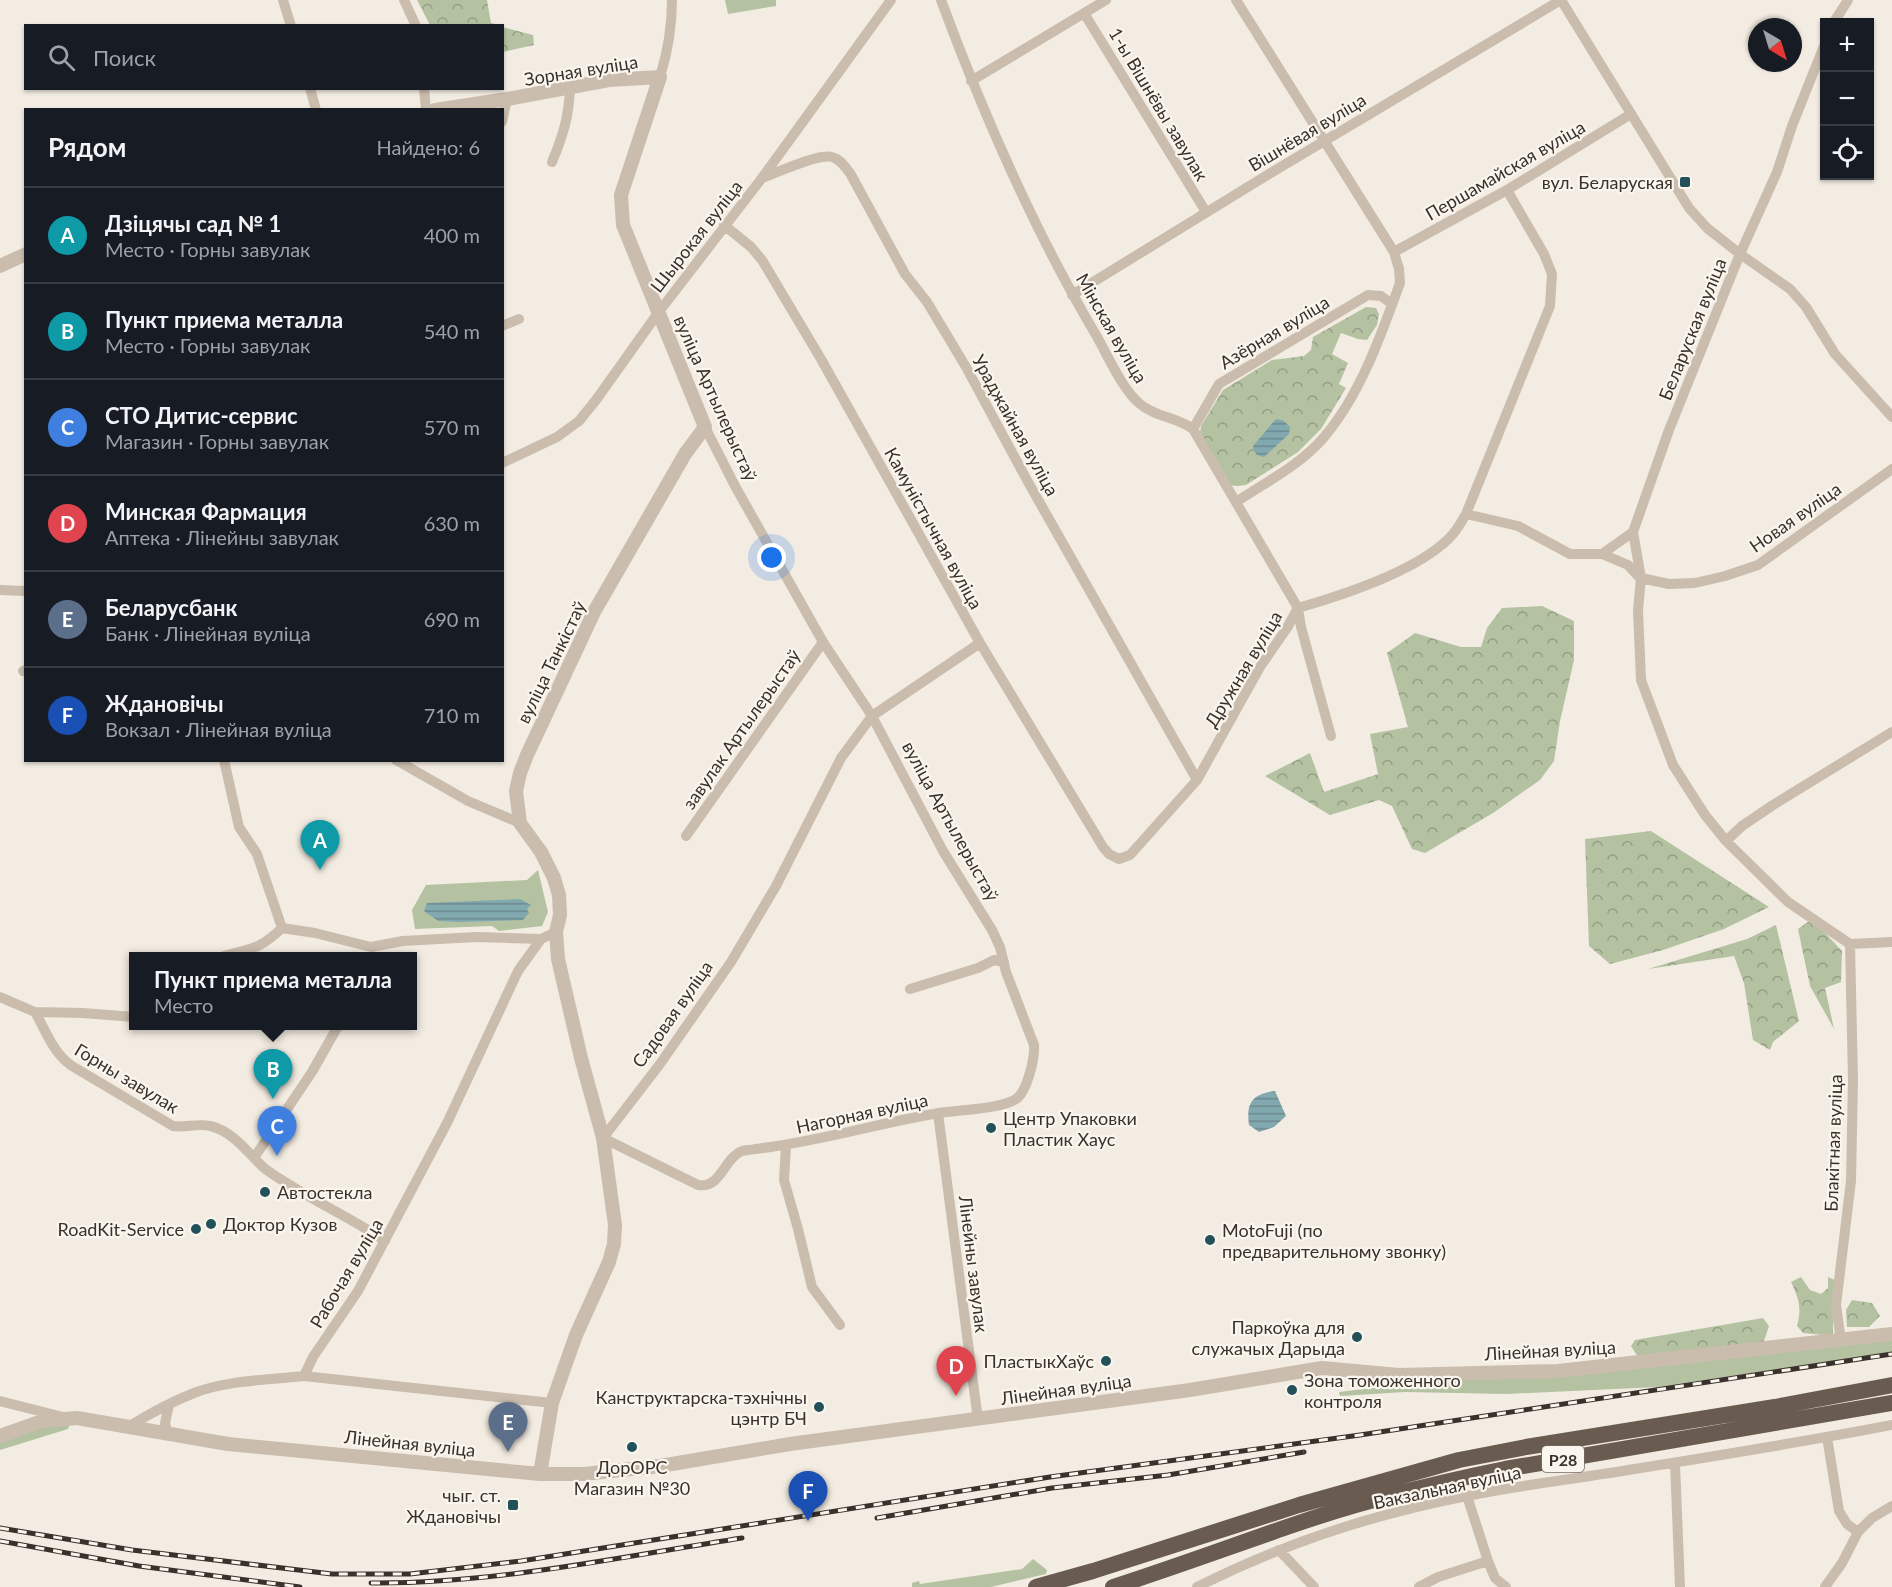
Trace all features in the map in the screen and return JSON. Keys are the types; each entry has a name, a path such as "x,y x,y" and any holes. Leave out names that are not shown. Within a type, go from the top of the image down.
{"highway":[{"name":"Р28","path":"1036,1587 1094,1571 1299,1505 1459,1460 1892,1385"},
{"name":"Р28","path":"1113,1587 1194,1561 1289,1526 1443,1481 1892,1403"}],"street":[{"path":"283,0 290,24"},
{"path":"404,0 415,24"},
{"name":"вуліца Артылерыстаў","path":"672,0 669,47 621,195 622,225 705,427 735,486 823,642 872,716 943,851 992,930 1000,947 1005,967"},
{"name":"Шырокая вуліца","path":"504,463 557,437 579,421 724,225 762,178 891,0"},
{"name":"Мінская вуліца","path":"941,0 971,81 1019,191 1072,295 1132,396 1148,410 1186,424 1193,429"},
{"path":"971,81 1106,0"},
{"path":"1236,0 1394,252 1400,283 1356,390 1325,436 1302,458 1236,502"},
{"name":"Вішнёвая вуліца","path":"1072,295 1206,212 1561,0"},
{"name":"Беларуская вуліца","path":"1561,0 1689,208 1707,228 1740,254 1670,430 1633,532 1641,578"},
{"path":"1837,18 1848,0"},
{"name":"1-ы Вішнёвы завулак","path":"1084,13 1206,212"},
{"path":"1820,56 1792,126 1777,172 1740,254 1795,295 1806,307 1835,354 1892,417"},
{"name":"Зорная вуліца","path":"448,108 609,80 660,77"},
{"path":"552,162 561,142 569,112 570,88"},
{"path":"311,90 315,108"},
{"path":"424,90 426,108"},
{"name":"Зорная вуліца","path":"504,113 507,99"},
{"name":"Першамайская вуліца","path":"1394,252 1507,190 1631,114"},
{"name":"Ураджайная вуліца","path":"762,178 820,157 831,156 841,162 850,173 905,274 927,302 966,368 1197,780"},
{"name":"Дружная вуліца","path":"1109,854 1119,859 1131,855 1197,780 1260,668 1298,608 1332,598 1421,559 1441,546 1454,533 1466,514 1550,306 1552,274 1544,254 1507,190"},
{"name":"Камуністычная вуліца","path":"724,225 751,247 762,261 821,359 980,643 1109,854"},
{"path":"0,266 24,255"},
{"name":"Азёрная вуліца","path":"1193,429 1219,384 1368,295 1381,296 1392,304"},
{"path":"504,325 519,319"},
{"name":"вуліца Танкістаў","path":"603,1138 581,1058 558,959 556,932 560,915 559,895 554,878 541,852 520,823 516,791 520,773 534,739 594,612 685,454 705,427"},
{"path":"1193,429 1298,608 1301,627 1331,736"},
{"name":"Новая вуліца","path":"1641,578 1669,584 1695,583 1758,565 1892,469"},
{"path":"1466,514 1518,526 1570,554 1602,554 1628,565 1641,578 1638,610 1641,680 1673,765 1705,815 1726,842 1788,902 1850,944 1892,942"},
{"path":"1602,554 1633,532"},
{"path":"0,590 24,591"},
{"name":"завулак Артылерыстаў","path":"686,836 823,642"},
{"name":"Садовая вуліца","path":"603,1138 660,1064 731,962 776,886 841,758 872,716 980,643"},
{"path":"1726,842 1742,826 1773,805 1892,732"},
{"path":"224,762 239,827 257,854 282,928"},
{"path":"400,762 468,801 520,823"},
{"path":"241,952 261,946 282,928 315,933 370,952 420,940 476,937 541,939"},
{"name":"Рабочая вуліца","path":"304,1376 313,1357 358,1292 385,1241 452,1113 518,971 541,939 556,932"},
{"name":"Блакітная вуліца","path":"1841,1341 1836,1305 1851,1170 1853,1080 1850,944"},
{"path":"910,989 978,968 994,960 1005,967"},
{"name":"Нагорная вуліца","path":"603,1138 698,1185 706,1186 715,1181 730,1161 743,1151 786,1146 938,1113 1013,1101 1021,1095 1035,1054 1034,1045 1005,967"},
{"name":"Горны завулак","path":"0,997 35,1012 129,1017"},
{"name":"Горны завулак","path":"35,1012 55,1050 72,1066 173,1126 210,1126 217,1129 244,1146 265,1169 385,1241"},
{"path":"254,1158 312,1072 336,1030"},
{"name":"Лінейны завулак","path":"938,1113 978,1419"},
{"path":"540,1474 552,1403 576,1335 609,1262 614,1244 615,1225 603,1138"},
{"path":"786,1146 784,1180 812,1287 840,1325"},
{"name":"Лінейная вуліца","path":"0,1436 42,1420 78,1418 228,1444 540,1474 584,1474 651,1467 790,1444 1190,1390 1322,1368 1399,1375 1558,1371 1892,1334"},
{"path":"128,1427 194,1392 227,1384 304,1376 552,1403"},
{"path":"0,1401 63,1418"},
{"path":"168,1435 165,1423 169,1405"},
{"name":"Вакзальная вуліца","path":"1197,1587 1243,1564 1279,1550 1372,1519 1467,1496 1892,1425"},
{"path":"1827,1437 1839,1511 1847,1524 1858,1532"},
{"path":"1675,1463 1680,1587"},
{"path":"1467,1496 1495,1578 1506,1587"},
{"path":"1825,1587 1842,1563 1858,1532 1872,1518 1892,1506"},
{"path":"1279,1550 1314,1587"},
{"path":"1419,1587 1438,1577 1488,1561"}],"green space":[{"path":"417,0 487,0 491,23 495,24 429,24"},
{"path":"725,0 776,0 776,6 728,14"},
{"path":"504,28 533,35 534,45 504,52"},
{"path":"1366,307 1376,308 1379,314 1377,325 1367,340 1341,333 1332,354 1348,363 1339,384 1346,388 1321,429 1298,452 1246,485 1229,485 1200,434 1201,426 1223,390 1272,360 1304,356 1311,350 1313,337"},
{"path":"1542,606 1574,621 1574,660 1560,721 1554,761 1540,780 1493,813 1425,853 1412,849 1392,806 1379,800 1330,815 1265,776 1310,753 1324,792 1378,774 1370,734 1408,727 1387,653 1415,633 1461,647 1481,647 1487,628 1502,608"},
{"path":"1651,831 1769,907 1724,929 1663,950 1610,964 1589,946 1585,839"},
{"path":"538,870 548,912 542,926 499,931 492,926 415,929 412,910 426,885 527,880"},
{"path":"1812,919 1842,951 1841,982 1825,988 1834,1029 1810,986 1798,929"},
{"path":"1776,925 1799,1021 1773,1042 1770,1050 1753,1040 1744,983 1734,956 1648,969 1747,939"},
{"path":"1801,1277 1810,1290 1821,1294 1828,1288 1828,1277 1837,1281 1833,1306 1833,1336 1803,1333 1797,1326 1799,1304 1791,1282"},
{"path":"1852,1300 1872,1303 1880,1316 1869,1327 1847,1327 1846,1310"},
{"path":"1763,1318 1769,1326 1763,1344 1638,1357 1631,1346 1635,1340"},
{"path":"1892,1334 1892,1352 1658,1387 1507,1394 1405,1392 1340,1396 1339,1392 1517,1371"},
{"path":"70,1423 68,1429 0,1450 0,1439 27,1429"},
{"path":"1033,1559 1047,1570 1046,1574 991,1587 912,1587 912,1583 919,1581 920,1584 1022,1569"}],"water":[{"path":"1278,419 1290,427 1289,434 1264,457 1258,455 1253,446"},
{"path":"520,899 531,905 527,909 529,913 523,920 438,921 424,911 427,903"},
{"path":"1275,1091 1286,1116 1274,1127 1259,1132 1249,1125 1250,1105 1261,1094"}],"railway":[{"path":"0,1528 132,1550 332,1574 410,1574 521,1561 1050,1477 1360,1435 1892,1354"},
{"path":"877,1518 1052,1488 1168,1475 1304,1452"},
{"path":"371,1583 418,1582 511,1574 742,1538"},
{"path":"0,1541 139,1566 300,1587"}],"place":[{"name":"вул. Беларуская","path":"1685,182"},
{"name":"Дзіцячы сад № 1","path":"320,870"},
{"name":"Пункт приема металла","path":"273,1099"},
{"name":"Центр Упаковки Пластик Хаус","path":"991,1128"},
{"name":"СТО Дитис-сервис","path":"277,1156"},
{"name":"Автостекла","path":"265,1192"},
{"name":"Доктор Кузов","path":"211,1224"},
{"name":"RoadKit-Service","path":"196,1229"},
{"name":"MotoFuji (по предварительному звонку)","path":"1210,1240"},
{"name":"Паркоўка для служачых Дарыда","path":"1357,1337"},
{"name":"ПластыкХаўс","path":"1106,1361"},
{"name":"Зона томоженного контроля","path":"1292,1390"},
{"name":"Минская Фармация","path":"956,1396"},
{"name":"Канструктарска-тэхнічны цэнтр БЧ","path":"819,1407"},
{"name":"ДорОРС Магазин №30","path":"632,1447"},
{"name":"Беларусбанк","path":"508,1452"},
{"name":"чыг. ст. Ждановічы","path":"513,1505"},
{"name":"Ждановічы","path":"808,1521"}]}
